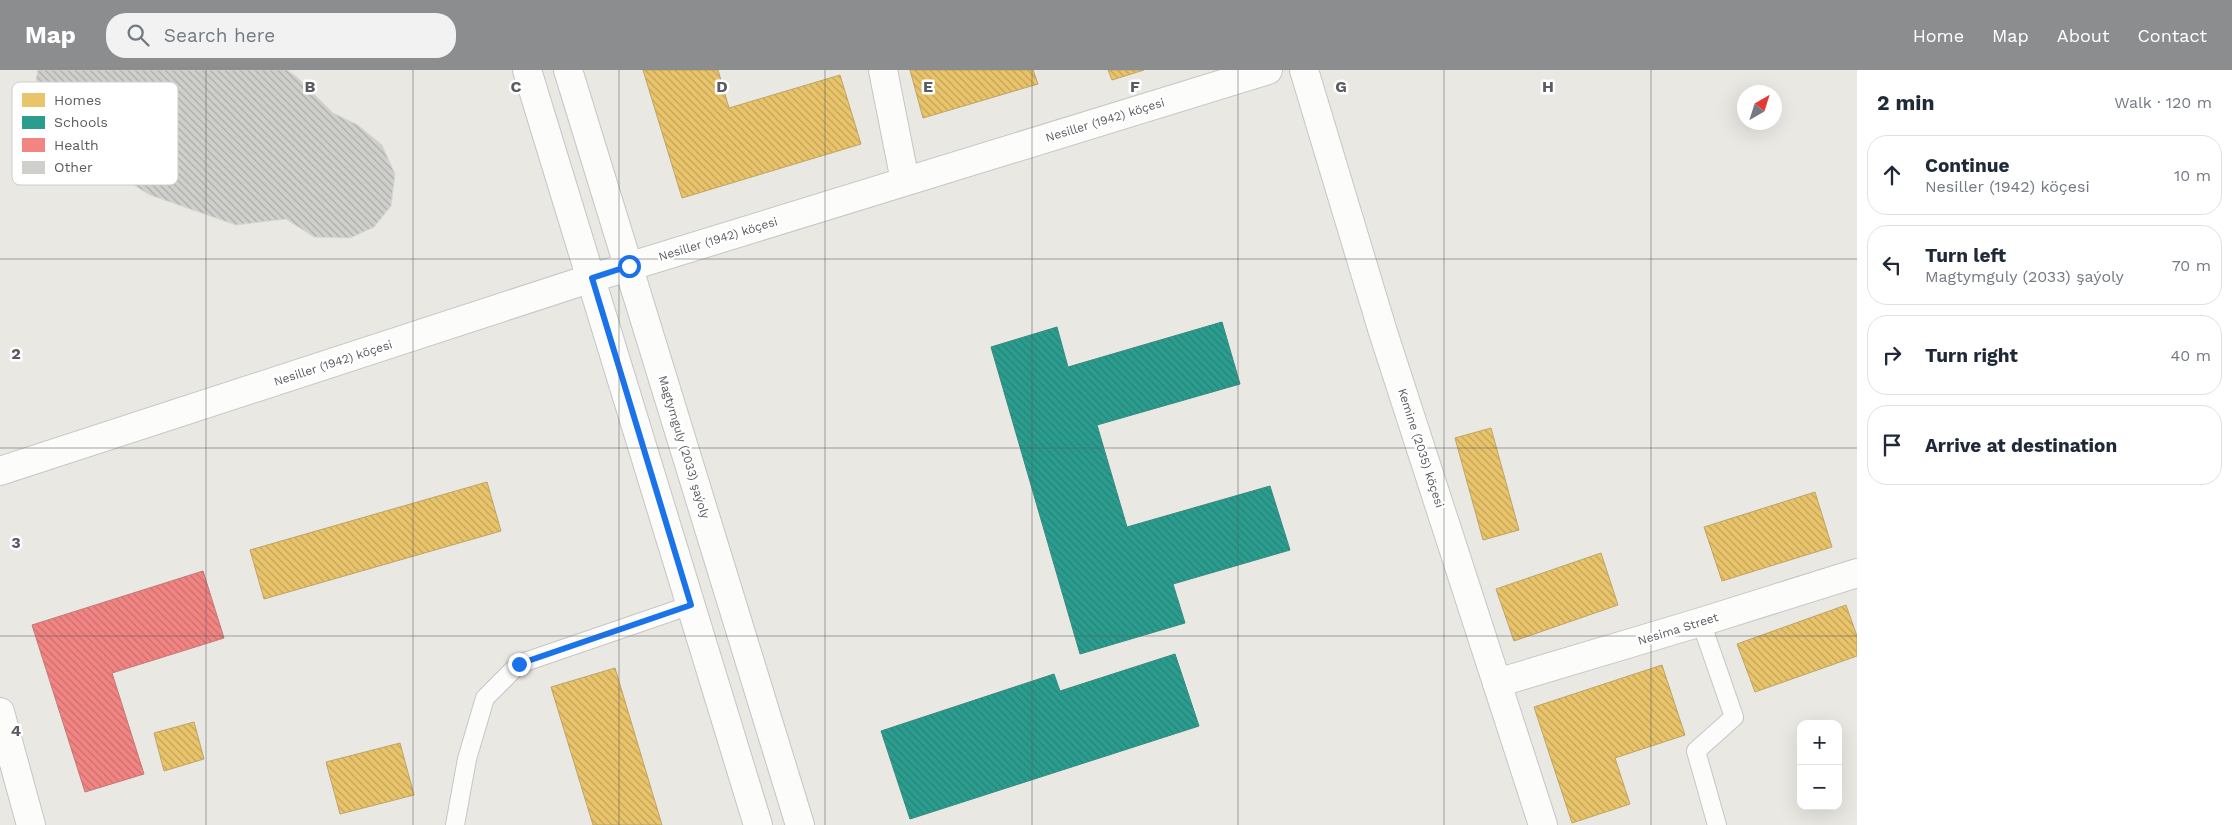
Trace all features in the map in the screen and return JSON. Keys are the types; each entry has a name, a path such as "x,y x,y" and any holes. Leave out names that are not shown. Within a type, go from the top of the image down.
{"street":[{"path":"527,70 758,825"},
{"name":"Magtymguly (2033) şaýoly","path":"568,70 800,825"},
{"path":"883,70 905,181"},
{"name":"Nesiller (1942) köçesi","path":"0,471 629,266 1268,70"},
{"name":"Kemine (2035) köçesi","path":"1304,70 1384,332 1543,825"},
{"name":"Nesima Street","path":"1497,683 1857,573"},
{"path":"0,712 31,825"}],"lane":[{"path":"455,825 467,759 486,698 519,664 691,605"},
{"path":"1701,622 1734,717 1696,751 1717,825"}],"building: Homes":[{"path":"643,70 718,70 729,108 840,75 861,144 682,198"},
{"path":"910,70 1033,70 1038,84 923,118"},
{"path":"1108,70 1144,70 1112,80"},
{"path":"1491,428 1519,530 1483,540 1455,438"},
{"path":"487,482 501,531 264,599 250,550"},
{"path":"1815,492 1832,547 1722,581 1704,527"},
{"path":"1601,553 1618,605 1514,641 1496,589"},
{"path":"1846,605 1857,636 1857,656 1755,692 1737,644"},
{"path":"1662,665 1685,735 1615,758 1630,804 1572,823 1534,707"},
{"path":"615,668 662,825 593,825 551,687"},
{"path":"194,722 204,759 164,771 154,733"},
{"path":"400,743 414,795 340,814 326,762"}],"building: Schools":[{"path":"1222,322 1240,384 1097,425 1127,527 1270,486 1290,550 1173,584 1185,623 1080,654 991,347 1057,327 1068,367"},
{"path":"1175,654 1199,726 910,819 881,731 1054,674 1060,691"}],"building: Health":[{"path":"203,571 224,638 112,673 144,774 85,792 32,625"}],"building: Other":[{"path":"38,70 287,70 298,78 333,113 358,125 382,145 395,174 391,206 374,227 350,238 314,237 286,219 236,225 150,195 134,185 178,185 178,82 37,82 36,79"}],"route":[{"path":"519,664 691,605 592,278 629,266"}]}
